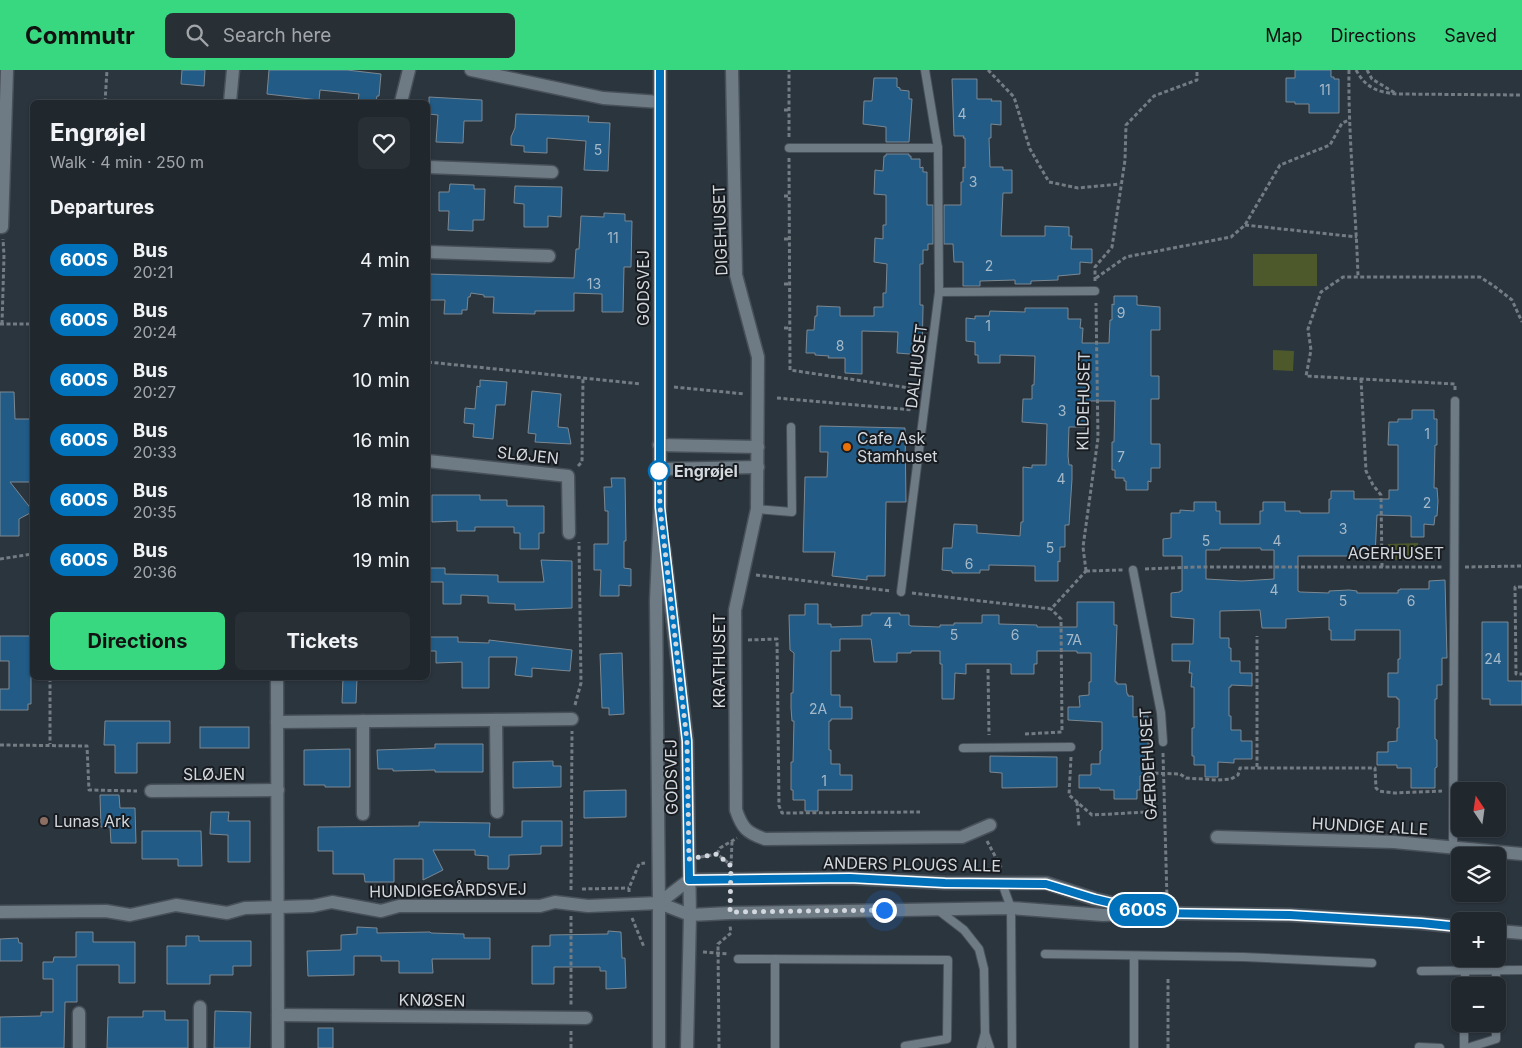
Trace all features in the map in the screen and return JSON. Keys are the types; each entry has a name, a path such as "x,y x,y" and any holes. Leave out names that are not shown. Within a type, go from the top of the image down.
{"street":[{"path":"1,227 7,70"},
{"path":"230,100 233,70"},
{"path":"402,100 409,70"},
{"path":"471,70 603,98 660,102"},
{"name":"GODSVEJ","path":"659,1048 656,601 660,507 660,70"},
{"name":"DIGEHUSET","path":"732,70 736,275 758,357 757,510 743,574"},
{"path":"430,167 552,172"},
{"path":"430,252 549,256"},
{"path":"659,445 758,447"},
{"name":"SLØJEN","path":"430,461 568,476 569,533"},
{"path":"659,468 758,467"},
{"name":"GODSVEJ","path":"660,507 687,741 690,915 688,1048"},
{"name":"KRATHUSET","path":"743,574 735,610 736,810 740,823 747,830"},
{"path":"277,680 278,1048"},
{"path":"277,722 572,719"},
{"path":"496,720 497,812"},
{"path":"363,721 363,814"},
{"name":"SLØJEN","path":"151,791 278,790"},
{"path":"747,830 750,834 764,839 962,837 986,828"},
{"name":"HUNDIGE ALLE","path":"1217,837 1394,842 1451,848"},
{"name":"HUNDIGE ALLE","path":"1506,853 1522,854"},
{"name":"ANDERS PLOUGS ALLE","path":"689,880 850,878 945,883 1046,884 1095,899 1153,913"},
{"path":"659,903 689,880"},
{"name":"HUNDIGEGÅRDSVEJ","path":"0,912 106,911 130,915 176,905 227,914 245,908 313,906 332,902 381,911 398,906 540,906 555,902 588,906 659,903"},
{"name":"ANDERS PLOUGS ALLE","path":"659,903 690,915 730,912 1011,908 1103,915 1153,913 1290,915 1451,926"},
{"path":"1506,932 1522,933"},
{"path":"200,1007 200,1048"},
{"path":"79,1013 79,1048"},
{"name":"KNØSEN","path":"278,1015 586,1018"}],"lane":[{"name":"DALHUSET","path":"901,592 939,292 938,148 925,70"},
{"path":"789,148 938,148"},
{"path":"939,292 1095,292"},
{"path":"1454,567 1455,401"},
{"path":"757,510 792,512 791,427"},
{"name":"AGERHUSET","path":"1453,782 1454,567"},
{"name":"GÆRDEHUSET","path":"1133,570 1161,713 1163,742"},
{"path":"963,748 1071,747"},
{"path":"1006,883 1011,908 1012,1048"},
{"path":"938,910 964,930 979,949 984,969 985,1034 981,1048"},
{"path":"1045,954 1243,957 1372,963"},
{"path":"1134,956 1134,1048"},
{"path":"738,959 948,960 947,1039 905,1046"},
{"path":"774,959 775,1048"},
{"path":"1498,977 1500,970"},
{"path":"1421,971 1522,970"},
{"path":"1465,971 1465,977"},
{"path":"1465,1032 1466,1048 1496,1040 1496,1032"},
{"path":"985,1034 990,1048"},
{"path":"1418,1047 1440,1048"}],"path":[{"path":"105,100 107,70"},
{"path":"790,70 790,370 926,391"},
{"path":"988,70 1014,97 1030,148 1049,182 1078,188 1120,184"},
{"path":"1095,279 1095,267 1112,247 1125,160 1126,125 1154,96 1197,80 1197,70"},
{"path":"1350,70 1349,120 1358,277"},
{"path":"1356,70 1361,79 1379,92 1397,94 1522,95"},
{"path":"1367,70 1372,79 1397,94"},
{"path":"784,110 790,110"},
{"path":"1095,279 1126,257 1231,237 1245,225 1280,165 1330,145 1342,123 1349,120"},
{"path":"784,196 790,196"},
{"path":"1245,225 1357,237"},
{"path":"1,227 4,256 1,324 30,324"},
{"path":"784,239 790,239"},
{"path":"1455,401 1455,384 1306,376 1311,350 1308,328 1321,292 1343,277 1480,277 1512,300 1522,322"},
{"name":"KILDEHUSET","path":"1086,571 1083,546 1098,438 1095,279"},
{"path":"784,284 790,284"},
{"path":"784,328 790,328"},
{"path":"430,362 641,384"},
{"path":"568,476 582,462 583,378"},
{"path":"1360,379 1366,471 1382,495 1382,567"},
{"path":"671,387 745,394"},
{"path":"777,398 924,411"},
{"path":"569,533 579,540 581,682 572,719 571,1048"},
{"path":"0,559 30,554"},
{"path":"1454,567 1522,566"},
{"name":"AGERHUSET","path":"1086,571 1196,567 1454,567"},
{"path":"1051,610 1086,571"},
{"path":"743,574 1051,610 1061,619 1062,732"},
{"path":"1522,587 1514,587 1516,674 1522,674"},
{"path":"1257,636 1257,767"},
{"path":"735,640 777,639 779,806 782,813 920,812"},
{"path":"981,735 990,735 988,669"},
{"path":"50,680 50,745"},
{"path":"1017,734 1062,732 1070,736 1069,795 1092,814 1147,812 1150,738"},
{"name":"GÆRDEHUSET","path":"1163,742 1167,900"},
{"path":"0,745 87,746 89,790 151,791"},
{"path":"1148,773 1180,774 1186,778 1217,780 1231,779 1238,775 1240,768 1374,768 1376,788 1379,792 1451,790"},
{"path":"1077,802 1079,826"},
{"path":"986,828 1006,883"},
{"path":"717,854 720,848 732,842 747,830"},
{"path":"730,880 732,842"},
{"path":"689,859 717,854"},
{"path":"717,854 731,866"},
{"path":"570,890 629,888"},
{"path":"719,1048 718,944 730,933 730,912"},
{"path":"1168,977 1168,1048"}],"green space":[{"path":"1253,254 1317,254 1317,286 1253,286"},
{"path":"1273,350 1294,351 1293,371 1273,370"},
{"path":"1418,543 1419,559 1389,560 1388,544"}],"building":[{"path":"182,70 205,70 204,86 181,84"},
{"path":"269,70 347,70 381,74 379,96 377,96 376,100 358,100 359,94 320,90 319,100 267,94"},
{"path":"1295,70 1331,70 1331,77 1339,79 1339,113 1309,113 1309,104 1286,102 1286,78 1295,78"},
{"path":"874,78 897,78 897,87 900,90 909,91 909,99 912,99 909,142 886,142 886,127 863,124 864,101 872,101"},
{"path":"952,79 977,79 977,99 1001,101 1001,125 991,124 991,138 989,138 990,167 1003,167 1003,170 1012,170 1012,193 1003,193 1001,236 1045,236 1045,226 1069,227 1069,236 1072,236 1071,249 1092,249 1092,263 1080,262 1080,274 1058,276 1058,280 1031,281 1031,284 1015,284 1015,280 980,281 980,286 963,286 963,262 954,262 953,244 944,244 944,205 961,205 961,182 963,182 963,167 965,168 965,138 963,138 964,136 954,136"},
{"path":"429,97 482,100 482,121 464,121 463,143 436,142 438,115 430,114"},
{"path":"516,114 589,116 588,122 610,123 608,171 584,170 586,141 547,138 547,153 524,152 524,146 511,145"},
{"path":"886,154 909,154 911,159 920,159 920,168 923,167 923,172 927,172 927,205 933,205 933,244 928,244 928,250 923,250 923,264 920,264 920,305 923,305 922,355 897,353 898,332 862,331 862,374 845,373 845,358 828,358 829,356 806,353 807,330 814,330 817,306 840,307 840,316 874,316 874,307 883,307 883,293 886,293 887,264 874,262 875,238 883,239 883,225 886,225 886,195 874,194 875,170 883,171 884,156"},
{"path":"450,184 474,185 474,189 485,189 484,220 473,220 473,231 448,230 449,211 439,211 439,192 449,192"},
{"path":"515,186 562,187 561,217 548,216 548,227 524,227 524,204 514,203"},
{"path":"604,213 625,214 625,221 632,221 631,267 624,267 623,312 602,312 602,294 574,293 574,311 535,311 535,314 493,313 494,297 484,297 484,295 471,293 470,297 468,297 467,310 462,310 462,314 444,314 445,300 430,300 430,274 574,278 576,249 579,249 581,216 604,217"},
{"path":"1114,296 1137,296 1137,305 1160,307 1160,330 1151,330 1151,376 1159,376 1159,399 1151,399 1151,444 1160,444 1160,468 1151,468 1151,482 1148,481 1148,490 1126,490 1124,478 1115,478 1115,470 1112,470 1115,401 1087,401 1087,427 1069,427 1068,456 1069,465 1072,465 1072,479 1069,525 1065,525 1065,547 1060,547 1058,581 1035,581 1035,566 989,565 989,570 980,570 980,573 952,573 952,571 942,570 943,548 952,548 954,524 977,525 977,533 1020,536 1021,522 1023,522 1023,467 1032,468 1032,465 1046,465 1047,424 1022,422 1023,399 1032,399 1035,356 1000,355 1000,363 978,363 978,355 975,355 975,342 966,341 966,318 975,319 975,316 989,316 990,311 1025,312 1025,308 1068,308 1068,319 1081,319 1080,328 1083,328 1082,343 1109,343"},
{"path":"480,380 507,382 505,405 496,405 493,439 473,437 474,424 464,423 465,408 475,409 477,386 480,387"},
{"path":"532,391 561,394 558,427 568,428 571,444 535,442 536,434 528,433"},
{"path":"0,392 14,392 15,419 30,419 30,482 10,482 30,507 30,513 19,519 19,536 0,536"},
{"path":"1412,410 1434,410 1434,419 1437,419 1434,488 1437,488 1438,501 1434,525 1424,524 1424,537 1411,537 1411,516 1377,515 1375,556 1298,556 1298,591 1329,593 1329,591 1349,590 1357,591 1357,593 1398,593 1400,589 1429,589 1429,581 1445,580 1447,658 1442,658 1442,685 1437,685 1437,699 1435,699 1437,767 1435,768 1435,788 1411,788 1411,768 1397,768 1397,765 1377,765 1377,752 1388,752 1388,742 1397,741 1399,699 1397,697 1388,697 1388,673 1398,673 1400,630 1355,630 1355,640 1331,640 1329,617 1286,619 1286,628 1262,628 1260,610 1220,611 1220,638 1229,638 1231,661 1240,661 1240,673 1252,673 1252,686 1231,685 1229,687 1229,716 1231,716 1231,730 1241,730 1241,741 1252,741 1252,759 1234,759 1234,763 1218,762 1218,777 1205,777 1205,765 1194,765 1194,756 1192,756 1194,687 1191,687 1192,673 1189,673 1190,661 1172,661 1172,644 1193,644 1194,619 1171,617 1171,593 1182,591 1182,556 1163,556 1163,539 1171,538 1171,513 1180,513 1180,510 1194,511 1194,502 1216,502 1216,511 1220,511 1220,524 1260,524 1260,511 1263,511 1263,502 1285,502 1285,511 1329,513 1331,491 1354,491 1354,499 1389,499 1389,490 1398,490 1398,445 1388,445 1389,422 1398,422 1398,419 1412,419","holes":["1261,548 1261,550 1274,550 1274,579 1242,581 1206,579 1206,550"]},
{"path":"820,426 905,428 906,502 886,502 885,576 867,576 867,580 832,576 835,552 803,552 805,477 827,477 828,452 820,452"},
{"path":"611,478 625,478 626,541 624,541 624,568 631,569 631,586 619,585 619,596 600,596 601,570 594,570 594,544 608,544 608,511 605,511 604,487 612,487"},
{"path":"432,495 480,495 480,500 507,500 507,506 544,506 544,533 539,533 539,549 520,549 520,533 514,533 514,527 475,527 475,531 457,531 457,521 432,522"},
{"path":"541,560 572,561 572,608 515,610 515,604 488,603 488,596 461,595 461,604 443,604 443,582 430,582 430,568 445,568 445,574 498,575 498,582 544,582"},
{"path":"1077,602 1114,602 1114,625 1117,625 1115,682 1117,684 1126,684 1128,696 1133,696 1133,717 1148,716 1148,752 1145,752 1145,776 1140,776 1140,790 1137,790 1137,799 1114,799 1114,790 1079,788 1079,775 1091,775 1091,764 1100,764 1100,751 1102,750 1102,722 1068,720 1068,707 1080,707 1079,696 1089,695 1091,653 1037,651 1037,664 1034,664 1034,674 1011,674 1011,664 966,664 966,674 955,673 954,699 942,699 940,651 897,653 897,662 874,662 871,639 840,639 840,651 831,651 831,695 840,695 840,707 852,707 852,719 831,719 829,721 829,750 831,750 831,764 840,764 840,775 852,775 852,790 818,790 818,811 805,811 805,800 793,800 791,762 793,762 794,721 792,721 791,693 793,693 794,653 790,650 789,615 805,615 805,604 818,604 818,624 831,624 831,627 862,626 862,615 871,615 871,613 900,613 900,615 909,615 909,625 911,626 940,627 940,625 954,625 954,623 982,623 982,615 999,615 999,624 1037,625 1037,627 1077,627"},
{"path":"1482,622 1508,622 1508,681 1522,681 1522,705 1490,705 1490,699 1482,699"},
{"path":"0,636 30,636 31,704 28,704 28,710 0,710 0,689 9,689 9,661 0,661"},
{"path":"430,637 458,637 458,642 489,643 489,640 572,650 570,671 532,668 532,677 515,675 517,657 489,657 489,688 462,688 462,662 436,663 436,651 430,651"},
{"path":"622,653 624,714 609,715 609,708 602,708 600,654"},
{"path":"343,680 357,680 356,703 342,703"},
{"path":"105,721 170,721 170,743 137,743 137,773 115,773 115,745 104,745"},
{"path":"200,727 249,727 249,748 200,748"},
{"path":"435,744 483,744 483,772 393,771 393,769 378,769 377,750 435,748"},
{"path":"350,749 350,787 304,785 304,750"},
{"path":"990,756 1057,757 1057,787 1002,788 1002,773 990,772"},
{"path":"553,761 553,766 561,766 561,787 513,788 513,762"},
{"path":"626,790 626,817 584,818 584,791"},
{"path":"100,795 119,795 120,808 135,808 136,843 111,843 110,827 101,827"},
{"path":"211,812 229,812 228,821 250,821 250,862 228,862 228,835 210,834"},
{"path":"522,821 562,821 562,846 541,846 541,854 509,855 508,869 488,869 488,856 475,855 475,850 433,850 443,870 423,880 423,859 394,859 394,882 365,882 364,874 333,874 333,851 318,851 318,827 419,826 419,822 490,823 489,837 522,837"},
{"path":"142,831 201,831 202,866 178,866 178,859 142,859"},
{"path":"357,927 377,928 377,933 430,932 464,934 464,938 490,938 490,959 432,959 433,973 399,973 399,961 381,961 381,956 354,956 354,975 308,976 307,951 341,950 341,935 357,934"},
{"path":"608,931 621,932 622,958 625,958 626,988 606,989 606,971 600,971 600,967 554,967 554,984 532,984 532,946 550,946 550,935 608,934"},
{"path":"76,932 93,932 93,942 135,942 135,983 119,983 119,965 77,965 77,1002 65,1002 64,1048 0,1048 0,1017 41,1016 41,1012 53,1012 53,979 43,979 43,962 53,962 54,957 76,957"},
{"path":"186,936 199,936 199,941 251,941 251,966 233,966 233,975 210,975 210,984 167,984 167,946 186,946"},
{"path":"18,938 19,943 22,943 22,961 0,961 0,939"},
{"path":"143,1011 165,1011 165,1020 188,1020 188,1048 107,1048 108,1017 143,1017"},
{"path":"215,1011 251,1012 250,1048 214,1048"},
{"path":"318,1028 333,1028 333,1048 318,1048"}],"bus line":[{"name":"600S","path":"660,70 660,507 687,741 689,880 850,878 945,883 1046,884 1095,899 1153,913 1290,915 1451,926"}],"place":[{"name":"Cafe Ask Stamhuset","path":"847,447"},
{"name":"Engrøjel","path":"659,471"},
{"name":"Lunas Ark","path":"44,821"}],"route":[{"path":"659,471 659,468 660,507 687,741 689,859 717,854 731,866 730,912 884,910"}]}
